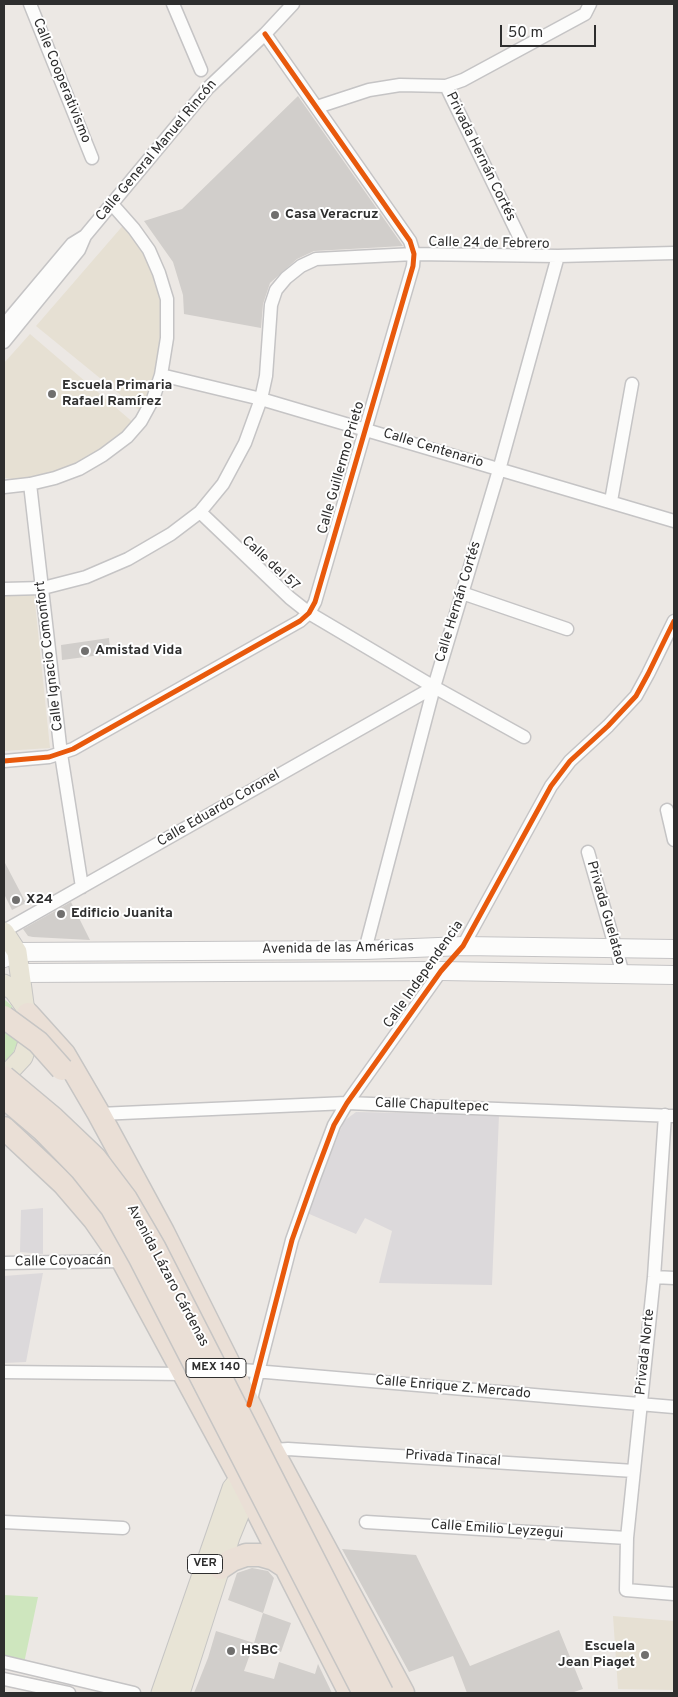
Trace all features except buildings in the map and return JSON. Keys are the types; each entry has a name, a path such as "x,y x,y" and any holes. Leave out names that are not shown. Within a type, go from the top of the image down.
{"highway":[{"name":"MEX 140","path":"26,1010 64,1054 99,1114 163,1232 277,1459 403,1693"},
{"path":"4,1017 38,1042 62,1068 132,1191 163,1232"},
{"name":"Avenida Lázaro Cárdenas","path":"4,1076 53,1118 94,1158 126,1199 154,1247 382,1693"},
{"name":"Avenida Lázaro Cárdenas","path":"4,1098 43,1130 81,1169 112,1208 139,1256 364,1693"},
{"name":"MEX 140","path":"4,1128 64,1184 94,1219 123,1261 240,1476 350,1693"},
{"path":"220,1568 232,1560 246,1555 260,1555 274,1559 286,1567 298,1569 309,1566 319,1559 325,1549"},
{"path":"297,1588 302,1576 312,1569 324,1567 336,1570"}],"main road":[{"path":"4,932 10,955 20,973 26,1010"},
{"name":"Avenida de las Américas","path":"10,955 365,950 463,946 674,949"},
{"name":"Calle Independencia","path":"441,972 463,946"},
{"name":"Avenida de las Américas","path":"20,973 441,972 674,975"},
{"name":"MEX 140","path":"4,984 14,991 26,1010 30,1036 23,1057 4,1076"},
{"name":"VER","path":"161,1693 232,1488 240,1476 256,1460 277,1459"},
{"name":"VER","path":"180,1693 230,1537 241,1510 265,1481 277,1459"}],"street":[{"name":"Calle Cooperativismo","path":"30,4 92,158"},
{"path":"173,4 201,70"},
{"name":"Calle General Manuel Rincón","path":"4,342 79,250 85,236 208,88 265,34 293,4"},
{"path":"317,107 369,90 400,85 446,86 463,80 585,14 590,4"},
{"path":"265,34 410,241 414,254"},
{"name":"Privada Hernán Cortés","path":"446,86 528,255"},
{"path":"4,487 30,484 55,478 79,469 103,456 127,437 142,421 153,398 161,375 166,338 167,299 159,272 148,250 134,229 112,203"},
{"name":"Calle General Manuel Rincón","path":"6,321 72,244 85,236"},
{"name":"Calle 24 de Febrero","path":"4,590 42,588 86,577 128,559 171,534 200,512 223,484 245,443 261,399 266,376 270,305 276,290 286,278 301,266 316,259 414,254 558,256 674,252"},
{"name":"Calle Guillermo Prieto","path":"309,613 315,602 366,429 413,266 414,254"},
{"name":"Calle Hernán Cortés","path":"365,950 434,687 499,470 558,256"},
{"path":"4,304 6,321"},
{"name":"Calle Centenario","path":"161,375 261,399 674,520"},
{"path":"610,501 632,384"},
{"name":"Calle Ignacio Comonfort","path":"30,484 62,754 82,887"},
{"name":"Calle del 57","path":"200,512 290,598 309,613 434,687 524,736"},
{"path":"462,593 567,629"},
{"path":"4,761 49,757 73,750 300,621 309,613"},
{"name":"Calle Independencia","path":"463,946 551,786 570,761 608,726 636,696 674,621"},
{"name":"Calle Eduardo Coronel","path":"4,932 434,687"},
{"path":"667,810 674,840"},
{"name":"Privada Guelatao","path":"588,852 623,974"},
{"name":"Calle Independencia","path":"249,1405 292,1240 334,1126 347,1103 441,972"},
{"name":"Calle Chapultepec","path":"99,1114 347,1103 669,1115"},
{"name":"Privada Norte","path":"669,1115 627,1538 626,1590 674,1594"},
{"name":"Calle Coyoacán","path":"4,1263 123,1261"},
{"path":"654,1277 674,1278"},
{"name":"Calle Enrique Z. Mercado","path":"231,1369 674,1407"},
{"path":"4,1372 184,1374"},
{"name":"Privada Tinacal","path":"277,1459 288,1449 634,1471"},
{"path":"4,1522 123,1528"},
{"name":"Calle Emilio Leyzegui","path":"366,1522 627,1538"},
{"path":"4,1662 134,1693"},
{"path":"48,1688 52,1672"},
{"path":"4,1679 69,1693"}],"shaded area":[{"path":"126,222 151,262 168,306 169,344 144,414 36,326"},
{"name":"Escuela Primaria Rafael Ramírez","path":"30,334 135,424 93,463 34,481 4,478 4,363"},
{"path":"4,592 34,593 50,748 4,751"},
{"path":"356,1112 499,1115 492,1285 379,1283 392,1231 365,1218 356,1234 307,1213 344,1121"},
{"path":"43,1208 43,1254 20,1252 21,1210"},
{"path":"43,1273 26,1362 4,1363 4,1276"},
{"name":"Escuela Jean Piaget","path":"613,1616 674,1621 674,1690 618,1689"}],"green space":[{"path":"4,999 11,1005 17,1016 18,1041 13,1053 4,1062"},
{"path":"4,1595 38,1597 23,1668 4,1663"}],"cycle path":[{"path":"4,761 49,757 73,749 300,621 309,613 315,602 413,266 414,254 410,241 265,34"},
{"path":"249,1405 292,1240 334,1125 347,1103 441,971 463,946 551,786 570,761 608,726 636,696 674,621"}],"place":[{"name":"Casa Veracruz","path":"275,215"},
{"name":"Escuela Primaria Rafael Ramírez","path":"52,394"},
{"name":"Amistad Vida","path":"85,651"},
{"name":"X24","path":"16,900"},
{"name":"Edificio Juanita","path":"61,914"},
{"name":"HSBC","path":"231,1651"},
{"name":"Escuela Jean Piaget","path":"645,1655"}]}
